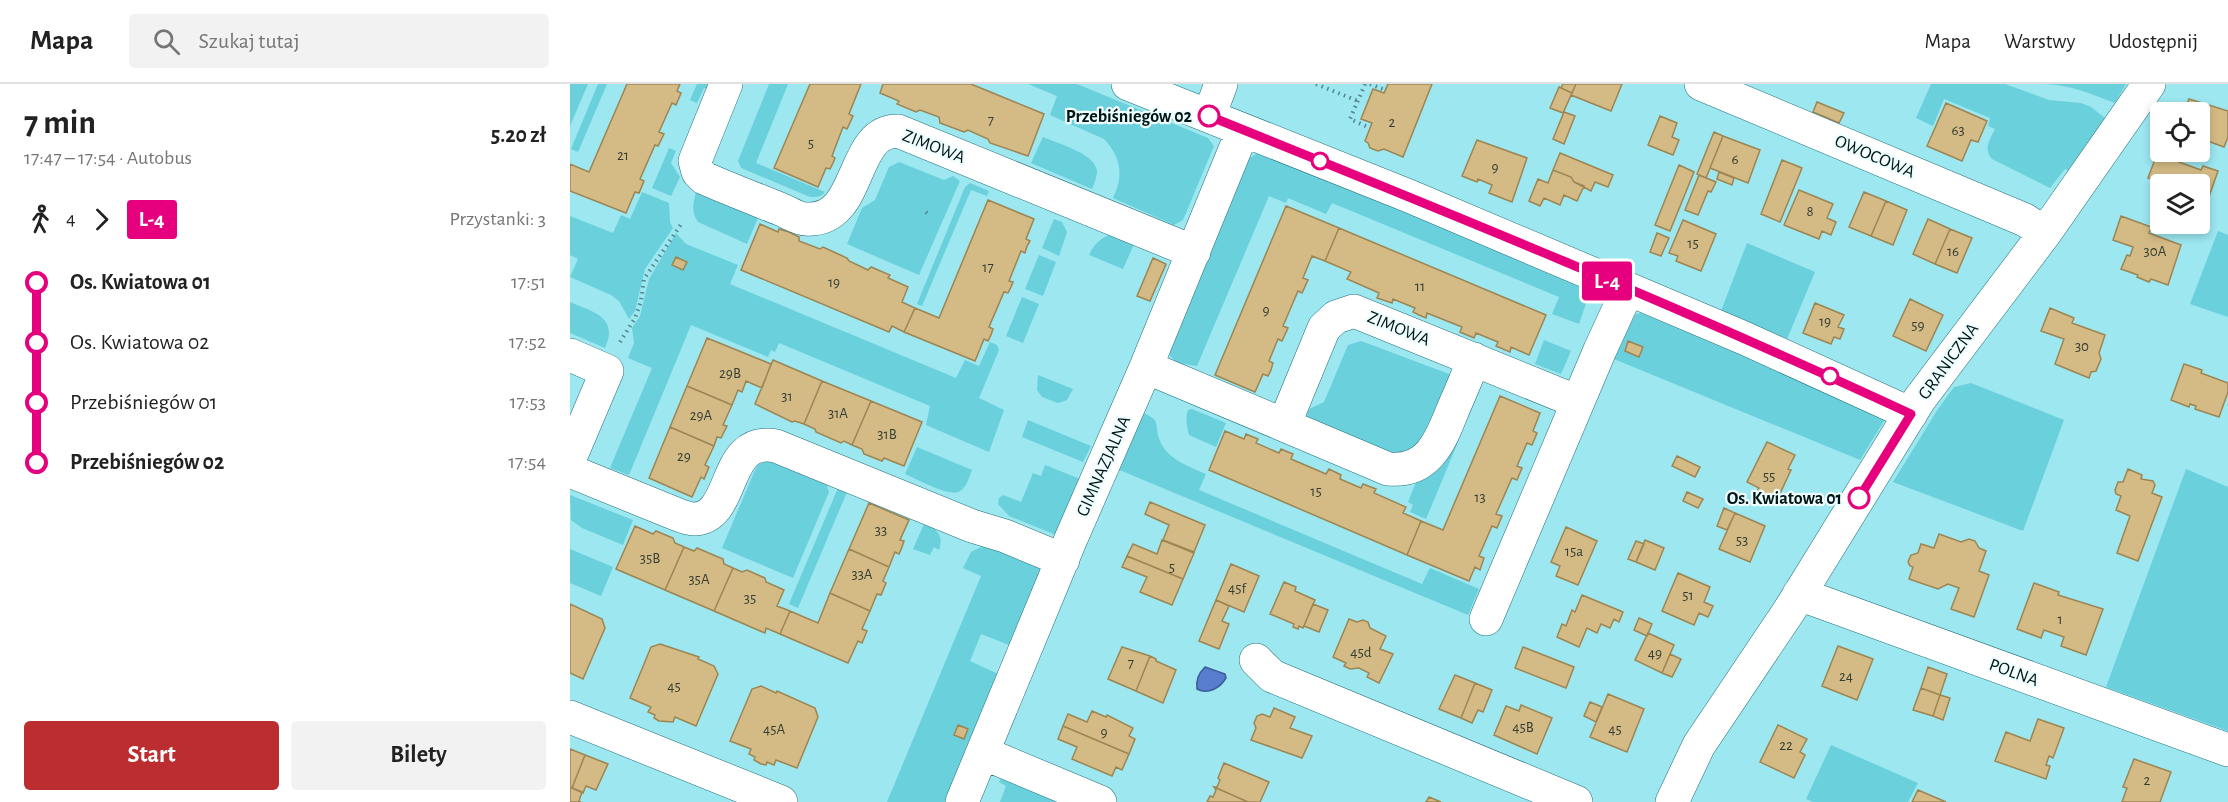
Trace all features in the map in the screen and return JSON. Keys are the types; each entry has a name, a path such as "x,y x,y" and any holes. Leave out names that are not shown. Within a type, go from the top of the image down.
{"street":[{"name":"ZIMOWA","path":"726,84 695,161 698,172 704,178 805,219 826,216 838,207 872,143 880,135 898,131 1194,252"},
{"path":"1128,84 1409,196 1812,368 1911,414"},
{"path":"1209,116 1221,84"},
{"name":"OWOCOWA","path":"1701,84 2025,220 2045,233"},
{"name":"GRANICZNA","path":"1672,802 1699,745 1799,594 1911,414 1971,328 2045,233 2149,84"},
{"name":"GIMNAZJALNA","path":"962,802 1146,367 1243,129"},
{"path":"1486,619 1628,289"},
{"name":"ZIMOWA","path":"1284,425 1324,328 1336,316 1354,311 1578,402"},
{"path":"570,355 607,371 570,458"},
{"path":"1146,367 1388,469 1401,470 1426,457 1438,445 1474,359"},
{"path":"570,471 676,514 694,519 705,516 717,507 740,458 756,445 765,444 776,446 972,526 1005,536 1063,560"},
{"name":"POLNA","path":"1799,594 2228,750"},
{"path":"1256,660 1272,676 1576,802"},
{"path":"570,717 780,802"},
{"path":"983,753 1100,802"}],"path":[{"path":"1316,84 1358,101"},
{"path":"1365,84 1350,119 1370,128"},
{"path":"1370,84 1385,90"},
{"path":"620,342 635,318 641,301 644,279 682,223"}],"shaded area":[{"path":"570,84 588,84 570,126"},
{"path":"598,84 607,84 578,152 571,149"},
{"path":"697,84 717,84 716,93 704,88 697,103 690,100"},
{"path":"769,84 788,84 756,163 825,192 820,196 810,197 741,168 738,161"},
{"path":"1028,84 1077,84 1208,138 1214,146 1183,220 1174,225 1113,198 1119,182 1119,167 1110,146 1104,139 1050,115 1057,96"},
{"path":"1931,84 2005,84 2049,100 2081,103 2091,107 2105,118 2071,172 2065,169 2050,188 1992,159 1988,148 1989,140 1995,129 1988,126 1990,118 1944,99 1933,126 1916,118"},
{"path":"2045,84 2126,84 2115,103 2072,88"},
{"path":"1043,137 1090,159 1097,171 1092,189 1031,163"},
{"path":"669,148 676,151 671,163 680,177 671,196 652,188"},
{"path":"1256,154 1267,154 1581,285 1589,295 1579,324 1552,314 1559,297 1332,203 1326,214 1288,198 1286,203 1269,196 1197,366 1177,363 1170,356 1169,350 1248,159"},
{"path":"899,162 944,180 953,176 960,181 919,275 847,244 862,208 875,200 889,167"},
{"path":"970,183 989,191 987,196 971,190 922,306 917,304 965,187"},
{"path":"642,192 669,203 670,222 673,228 645,269 635,311 629,319 619,301 611,295 570,277 578,259 570,255 570,216 613,233 621,215 630,219"},
{"path":"696,192 758,218 747,244 698,222 693,208"},
{"path":"1054,219 1062,222 1067,232 1059,256 1042,248"},
{"path":"2218,231 2228,235 2228,317 2190,304"},
{"path":"676,233 686,244 738,265 730,284 956,378 965,360 979,366 990,342 997,345 999,350 979,398 1004,410 989,452 926,425 930,406 779,343 775,352 771,350 768,357 691,325 629,475 610,468 652,368 628,358 634,343 632,328 640,316 649,279"},
{"path":"1113,234 1135,242 1123,269 1089,255 1098,242"},
{"path":"1747,243 1815,272 1787,339 1721,311"},
{"path":"1039,255 1056,262 1043,296 1025,289"},
{"path":"1022,297 1039,304 1023,343 1006,336"},
{"path":"570,302 595,313 606,322 609,329 605,348 570,333"},
{"path":"1641,313 1879,413 1884,421 1860,460 1609,357 1629,316"},
{"path":"1544,340 1571,351 1561,374 1535,364"},
{"path":"1361,341 1449,374 1453,372 1427,443 1401,461 1303,426 1309,409 1324,402 1348,345"},
{"path":"1038,375 1073,389 1067,400 1058,403 1042,397 1037,390"},
{"path":"1971,383 2064,420 2023,531 1893,482 1954,387"},
{"path":"1475,387 1481,387 1426,519 1410,512 1413,505 1408,502 1420,472"},
{"path":"1192,409 1226,423 1216,447 1189,435 1187,416 1188,410"},
{"path":"1141,412 1155,420 1160,441 1173,458 1206,474 1199,490 1422,584 1430,568 1479,589 1468,615 1117,469"},
{"path":"1028,420 1091,446 1083,462 1022,437"},
{"path":"917,447 972,470 968,482 960,491 949,492 905,474"},
{"path":"768,461 826,483 829,492 793,578 722,548 755,470 758,465"},
{"path":"1045,465 1080,479 1056,535 1009,516 998,504 999,498 1003,495 1021,502 1033,473 1041,476"},
{"path":"2186,469 2228,487 2228,731 2106,687"},
{"path":"838,488 847,492 798,608 789,604"},
{"path":"570,495 633,520 623,545 582,528 571,520"},
{"path":"924,524 936,530 941,540 939,550 934,547 930,555 913,549"},
{"path":"987,544 1043,564 1009,645 981,634 970,661 998,674 966,748 947,802 887,802 981,576 963,568 971,552"},
{"path":"570,549 613,567 601,596 570,583"},
{"path":"1205,667 1225,674 1226,678 1217,687 1209,691 1201,691 1197,689 1197,680"},
{"path":"1831,745 1918,783 1908,802 1813,802 1806,799"},
{"path":"1003,775 1068,802 1000,802 1006,786 999,782"}],"building":[{"path":"627,84 680,84 677,91 681,93 676,105 672,103 659,132 664,134 658,146 655,145 640,179 644,181 639,193 635,192 626,213 570,191 570,164 589,172"},
{"path":"810,84 861,84 849,114 853,116 847,129 843,127 832,156 835,158 833,163 830,169 826,168 818,187 774,168"},
{"path":"883,84 971,84 1044,114 1028,156 990,143 988,139 968,130 964,132 940,123 939,117 920,110 916,112 897,104 899,101 880,93"},
{"path":"1388,84 1432,84 1403,157 1384,149 1378,151 1370,148 1365,141 1372,123 1361,119 1373,89 1384,93"},
{"path":"1563,84 1576,84 1572,93 1561,88"},
{"path":"1576,84 1622,84 1611,111 1571,95"},
{"path":"1559,87 1572,93 1563,113 1550,108"},
{"path":"1817,102 1844,113 1839,123 1813,112"},
{"path":"1946,103 1987,121 1978,142 1971,140 1962,161 1927,146"},
{"path":"2210,105 2228,111 2228,137 2224,147 2210,142"},
{"path":"1564,112 1575,116 1564,144 1553,139"},
{"path":"1660,116 1677,123 1672,137 1679,140 1673,155 1648,145"},
{"path":"1714,132 1723,136 1706,178 1697,174"},
{"path":"1723,136 1760,150 1748,183 1710,168"},
{"path":"1477,140 1527,158 1512,202 1489,193 1492,185 1462,176"},
{"path":"1560,153 1613,175 1608,187 1595,182 1591,191 1574,182 1571,177 1553,170"},
{"path":"1782,160 1802,168 1780,222 1761,214"},
{"path":"2154,162 2179,162 2201,170 2203,166 2218,171 2210,194 2210,174 2150,174 2150,179 2148,178"},
{"path":"1679,165 1694,172 1670,231 1655,225"},
{"path":"1553,170 1571,177 1574,182 1584,186 1577,201 1564,195 1560,205 1544,198 1540,206 1529,201 1538,179 1548,183"},
{"path":"1719,172 1734,178 1732,185 1717,179"},
{"path":"1699,175 1716,182 1711,192 1708,191 1698,215 1685,210"},
{"path":"1799,190 1833,204 1827,218 1836,222 1831,235 1822,231 1819,239 1784,225"},
{"path":"1864,192 1886,201 1871,236 1849,227"},
{"path":"988,200 1034,219 1026,239 1030,241 1025,253 1021,251 1009,281 1013,282 1011,287 1008,293 1004,292 989,327 993,329 991,335 988,341 984,339 975,361 904,332 915,308 939,318"},
{"path":"1886,201 1907,210 1893,245 1871,236"},
{"path":"1286,206 1339,228 1325,261 1312,256 1303,278 1308,280 1302,293 1298,291 1283,326 1288,328 1282,341 1278,339 1269,361 1273,363 1271,370 1268,376 1263,374 1255,392 1215,375"},
{"path":"2121,216 2150,227 2150,234 2181,245 2168,285 2151,279 2149,282 2121,269 2133,247 2113,240"},
{"path":"1928,219 1950,229 1935,264 1913,254"},
{"path":"1683,220 1716,234 1701,271 1676,261 1678,256 1669,253"},
{"path":"760,224 778,232 779,229 789,232 799,237 799,241 820,249 823,247 868,270 871,267 890,275 888,278 908,287 902,302 915,308 904,332 892,326 889,332 741,270"},
{"path":"1339,228 1546,315 1529,355 1511,347 1510,352 1496,346 1498,342 1476,333 1474,338 1460,332 1462,327 1427,313 1426,318 1413,312 1415,308 1393,299 1392,303 1377,298 1379,293 1347,279 1351,272 1325,261"},
{"path":"1950,229 1972,238 1957,273 1935,264"},
{"path":"1657,233 1669,238 1661,256 1650,252"},
{"path":"676,257 687,262 683,270 672,265"},
{"path":"1153,258 1166,264 1150,301 1137,296"},
{"path":"1910,299 1943,315 1926,351 1893,336"},
{"path":"1815,303 1844,315 1838,327 1844,329 1840,339 1834,337 1831,344 1803,333"},
{"path":"2050,308 2074,318 2072,323 2105,335 2099,353 2101,359 2096,371 2091,372 2089,378 2055,364 2064,339 2041,331"},
{"path":"707,338 771,364 762,388 746,381 742,392 738,390 732,405 687,386"},
{"path":"1628,341 1643,347 1639,357 1625,351"},
{"path":"773,360 822,381 804,424 792,422 755,404"},
{"path":"2184,364 2228,383 2228,392 2219,417 2195,409 2196,406 2190,404 2189,407 2171,400"},
{"path":"822,381 871,401 852,445 844,441 841,443 804,424"},
{"path":"687,386 732,405 723,425 727,426 721,438 717,437 714,446 670,427"},
{"path":"1500,396 1540,413 1533,431 1537,433 1532,445 1527,443 1517,466 1522,468 1517,480 1512,478 1496,514 1502,516 1497,528 1492,526 1479,556 1484,558 1480,570 1475,567 1469,581 1407,555 1421,521 1443,530"},
{"path":"871,401 922,422 904,466 884,458 882,461 864,454 862,449 852,445"},
{"path":"670,427 714,446 705,465 709,467 704,479 701,477 692,497 649,478"},
{"path":"1225,431 1244,439 1246,434 1258,439 1256,443 1279,453 1281,449 1293,454 1291,459 1326,474 1329,469 1341,475 1340,479 1361,488 1363,484 1376,489 1374,493 1406,507 1403,513 1421,521 1407,555 1209,470"},
{"path":"1767,442 1795,455 1788,469 1791,470 1777,500 1757,491 1759,488 1747,482"},
{"path":"1677,456 1700,467 1695,477 1672,466"},
{"path":"2128,469 2142,475 2141,479 2153,481 2155,485 2152,493 2162,497 2138,561 2117,553 2130,516 2116,510 2121,496 2116,494 2115,490 2118,482 2123,482"},
{"path":"1687,492 1703,499 1698,508 1683,501"},
{"path":"1150,502 1205,525 1194,552 1163,540 1169,525 1145,514"},
{"path":"869,503 909,520 900,540 904,541 902,547 899,554 895,552 889,567 849,549"},
{"path":"1724,508 1735,513 1727,530 1717,526"},
{"path":"1735,513 1765,526 1750,562 1719,549"},
{"path":"635,526 653,534 656,531 673,538 675,543 684,547 665,590 616,569"},
{"path":"1566,527 1597,541 1578,585 1556,576 1560,566 1551,562"},
{"path":"1939,534 1961,542 1969,539 1975,541 1979,548 1986,551 1979,571 1989,575 1974,617 1951,609 1959,588 1948,584 1938,589 1909,579 1913,567 1908,562 1911,555 1918,553 1921,544 1934,548"},
{"path":"1162,540 1194,553 1183,579 1127,556 1133,544 1157,554"},
{"path":"1645,540 1664,548 1655,570 1636,562"},
{"path":"1636,541 1644,544 1636,562 1628,559"},
{"path":"684,547 694,551 697,548 723,559 724,564 733,568 714,611 665,590"},
{"path":"849,549 889,567 883,581 886,583 881,595 877,594 870,611 830,593"},
{"path":"1127,556 1183,579 1172,605 1140,592 1147,577 1122,567"},
{"path":"1231,564 1259,576 1244,612 1216,600"},
{"path":"733,568 742,572 747,570 784,590 777,606 790,611 780,634 766,628 765,633 714,611"},
{"path":"1678,573 1710,587 1704,602 1713,606 1708,617 1699,613 1694,625 1662,611"},
{"path":"1284,582 1296,587 1295,591 1315,600 1303,628 1293,627 1294,624 1270,614"},
{"path":"2034,583 2059,592 2058,595 2103,609 2086,655 2061,646 2064,637 2044,630 2041,638 2017,629"},
{"path":"830,593 870,611 862,629 867,631 862,643 858,641 848,663 780,634 790,611 818,623"},
{"path":"1582,595 1623,612 1619,622 1614,619 1610,628 1601,624 1597,633 1587,628 1579,647 1557,637 1562,624 1566,626 1572,610 1575,612"},
{"path":"1216,600 1229,606 1222,621 1229,624 1219,649 1199,641"},
{"path":"570,604 602,619 605,628 583,679 570,673"},
{"path":"1313,604 1328,610 1319,632 1304,626"},
{"path":"1639,618 1652,624 1647,636 1634,630"},
{"path":"1349,619 1368,622 1370,628 1386,636 1380,649 1393,654 1379,683 1367,677 1369,673 1359,668 1350,669 1344,666 1346,663 1333,657"},
{"path":"1648,633 1674,645 1662,673 1635,660"},
{"path":"660,644 699,657 698,659 714,666 718,674 696,726 675,717 673,722 659,721 654,718 655,715 648,712 651,707 630,698 651,647"},
{"path":"1838,646 1873,659 1857,700 1822,686"},
{"path":"1122,647 1150,656 1136,691 1108,679"},
{"path":"1523,647 1574,667 1566,688 1515,668"},
{"path":"1670,654 1681,659 1672,677 1662,673"},
{"path":"1150,656 1176,670 1163,703 1136,691"},
{"path":"1928,667 1947,674 1940,695 1921,688"},
{"path":"1455,675 1475,683 1461,718 1439,709"},
{"path":"1475,683 1492,690 1483,712 1478,710 1472,723 1461,718"},
{"path":"761,686 815,708 818,717 797,768 776,760 774,765 767,762 766,765 761,764 749,754 751,749 730,741 752,689"},
{"path":"1921,688 1940,695 1933,716 1913,710"},
{"path":"1608,694 1644,709 1627,752 1590,737"},
{"path":"1940,695 1950,698 1943,720 1933,716"},
{"path":"1590,702 1602,707 1596,722 1584,716"},
{"path":"1521,705 1552,718 1537,754 1494,735 1506,706 1519,711"},
{"path":"1274,708 1295,717 1290,728 1312,736 1302,758 1251,740 1256,728 1254,723 1257,716 1262,714 1270,717"},
{"path":"1092,711 1106,717 1107,715 1133,728 1129,736 1135,739 1129,754 1063,726 1068,714 1087,722"},
{"path":"2038,719 2064,728 2053,758 2049,756 2046,765 2050,766 2046,779 1995,761 2006,732 2030,741"},
{"path":"958,725 968,729 964,739 954,735"},
{"path":"1778,725 1807,739 1800,752 1805,755 1794,778 1760,762"},
{"path":"1063,726 1129,754 1122,770 1116,767 1112,776 1072,759 1077,747 1058,739"},
{"path":"570,749 585,755 572,788 570,787"},
{"path":"585,755 608,764 596,790 586,786 583,793 572,788"},
{"path":"2134,759 2171,772 2160,802 2122,802 2127,788 2123,787"},
{"path":"1224,763 1269,782 1260,802 1248,802 1214,787 1217,787 1220,780 1218,778"},
{"path":"570,787 582,792 579,801 581,802 570,802"},
{"path":"1214,787 1248,802 1207,802 1210,796 1213,797 1216,790"},
{"path":"1918,790 1946,802 1912,802"},
{"path":"1429,797 1441,802 1426,802"}],"bus line":[{"name":"L-4","path":"1209,116 1409,196 1690,315 1911,414 1859,498"}],"place":[{"name":"Przebiśniegów 02","path":"1209,116"},
{"name":"Os. Kwiatowa 01","path":"1859,498"}]}
